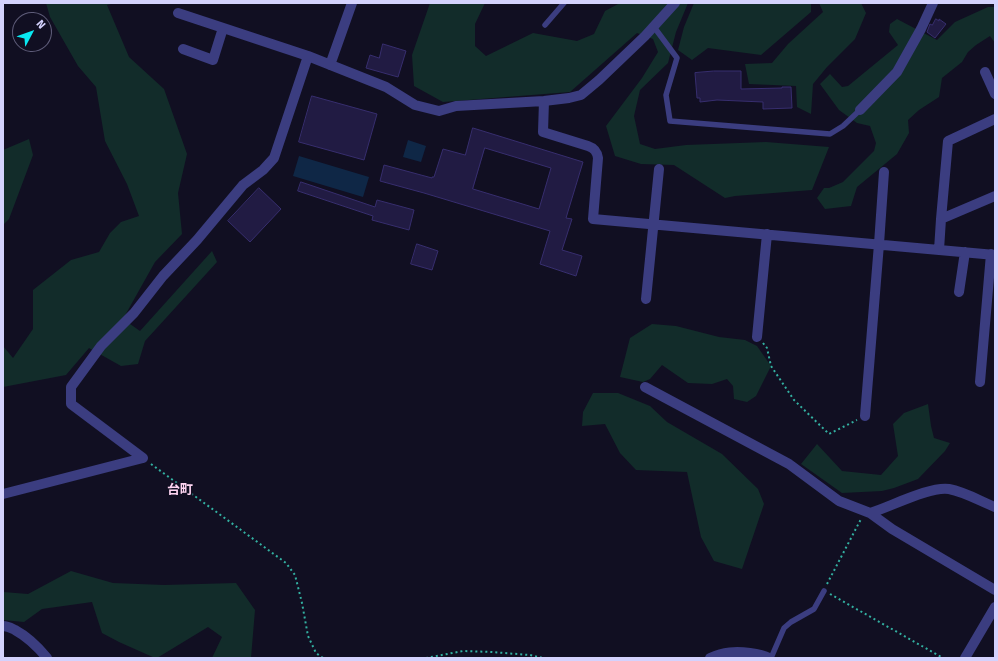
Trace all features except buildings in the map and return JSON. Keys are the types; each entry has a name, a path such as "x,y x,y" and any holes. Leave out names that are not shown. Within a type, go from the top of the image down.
{"street":[{"path":"330,65 352,3"},
{"path":"178,12 308,56 386,86 415,105 439,111 456,106 544,101 581,95 599,80 654,27 675,3"},
{"path":"860,110 897,72 921,29 933,3"},
{"path":"182,49 212,60 223,28"},
{"path":"143,458 70,404 71,387 101,346 134,313 163,276 197,240 243,185 263,170 274,158 308,56"},
{"path":"985,72 995,94"},
{"path":"544,101 543,132 588,146 597,152 598,158 593,219 993,254 980,382"},
{"path":"939,250 948,141 995,120"},
{"path":"646,299 659,169"},
{"path":"865,416 884,172"},
{"path":"942,219 995,196"},
{"path":"756,337 767,234"},
{"path":"959,292 965,252"},
{"path":"645,387 789,464 839,501 867,512 892,529 995,590"},
{"path":"3,494 143,458"},
{"path":"867,512 930,490 947,489 959,492 995,507"},
{"path":"965,658 995,607"},
{"path":"3,626 23,634 38,647 47,658"},
{"path":"710,658 720,654 736,652 763,655 770,658"}],"lane":[{"path":"545,25 564,3"},
{"path":"654,27 677,58 666,95 670,121 830,134 843,126 860,110"},
{"path":"770,658 784,628 791,622 814,609 824,591"}],"path":[{"path":"756,337 768,348 771,366 794,400 829,434 865,416"},
{"path":"143,458 286,564 295,575 308,636 316,653 323,658"},
{"path":"867,512 824,591 943,658"},
{"path":"426,658 463,651 530,655 543,658"}],"green space":[{"path":"46,3 115,3 107,5 129,57 164,89 187,154 178,193 182,234 155,262 123,319 140,331 212,251 217,262 145,341 138,364 121,366 89,348 66,375 3,387 3,346 13,358 33,329 33,290 71,260 99,252 110,233 121,222 139,216 127,184 105,141 96,87 78,66 52,20 52,12 49,12"},
{"path":"430,3 485,3 475,24 475,46 486,56 533,33 577,41 594,34 605,11 620,3 688,3 676,32 668,63 640,90 634,116 640,144 655,149 686,145 766,142 829,147 812,190 725,198 674,165 641,164 615,156 606,126 642,78 658,52 653,39 637,33 570,92 443,102 414,86 412,55"},
{"path":"694,3 811,3 811,12 761,55 708,48 692,60 678,50 684,27"},
{"path":"819,3 861,3 866,13 855,39 827,67 813,84 811,114 797,107 796,86 749,84 745,64 772,63 788,44 823,12"},
{"path":"988,7 995,7 995,43 990,36 976,45 968,52 962,62 942,78 939,97 919,110 908,120 909,133 897,154 857,187 851,206 825,209 817,198 824,188 829,188 843,182 874,151 876,143 870,126 857,123 839,110 820,84 830,74 842,87 848,86 898,45 889,32 890,24 897,19 937,40 955,22"},
{"path":"29,139 33,155 9,219 3,225 3,150"},
{"path":"652,324 676,326 719,337 745,340 757,346 771,366 756,396 747,402 734,399 733,386 727,379 712,384 688,383 662,365 650,379 643,382 620,377 630,338"},
{"path":"593,393 618,393 650,406 667,422 722,454 758,489 764,504 742,569 714,561 701,537 687,472 636,470 620,453 605,424 582,426 583,412"},
{"path":"928,404 934,438 950,443 945,451 918,479 882,491 842,493 801,464 817,444 842,471 881,475 898,456 893,424 904,413"},
{"path":"71,571 113,583 164,585 236,583 255,610 251,658 212,658 222,637 208,627 155,658 102,633 92,602 42,609 24,622 3,620 3,592 28,594"}],"water":[{"path":"408,140 426,146 421,162 403,157"},
{"path":"299,156 369,177 363,197 293,176"}],"district":[{"name":"台町","path":"180,490"}]}
